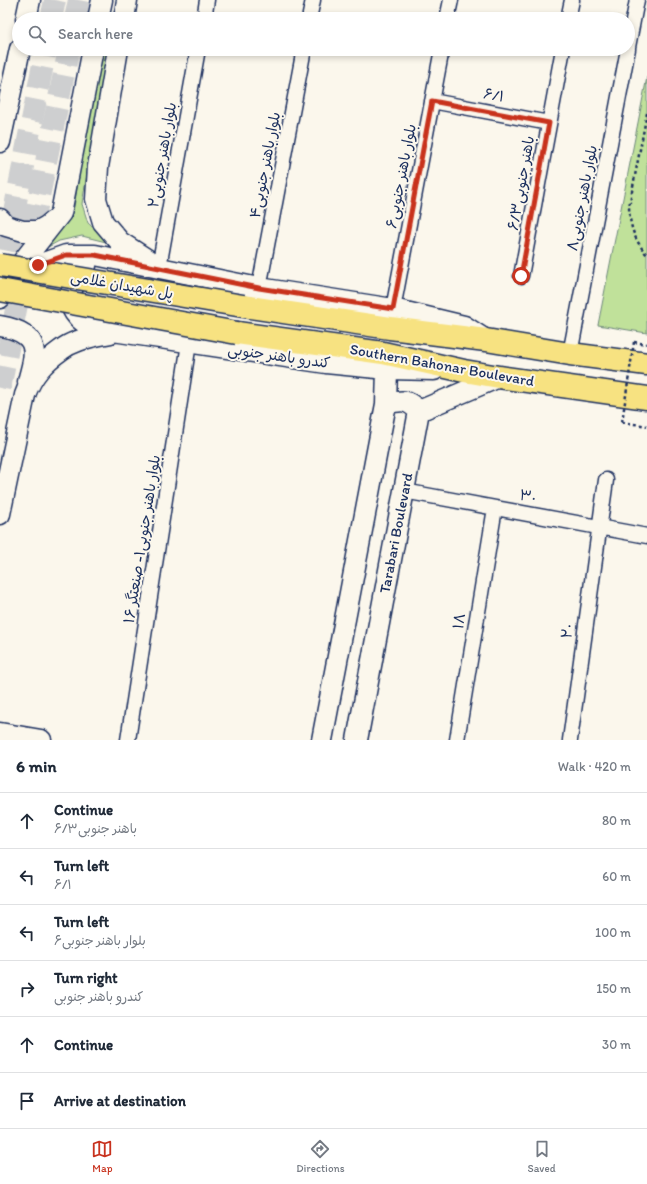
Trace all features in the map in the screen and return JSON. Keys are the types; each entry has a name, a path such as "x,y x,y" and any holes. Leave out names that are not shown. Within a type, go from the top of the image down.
{"main road":[{"path":"27,12 30,0"},
{"path":"125,12 127,0"},
{"path":"0,142 18,56"},
{"path":"0,281 20,265 61,213 92,56"},
{"path":"117,56 98,167 96,198 103,222 120,242 159,267"},
{"path":"0,219 6,226 23,231 38,231 48,226 61,213"},
{"path":"0,298 12,284 38,265 66,255 95,255 259,288 393,309 464,326 486,340"},
{"name":"کندرو باهنر جنوبی","path":"95,255 78,276 73,285 71,295 71,307 78,318 93,328 318,362 387,369 464,371"},
{"name":"پل شهیدان غلامی","path":"0,265 243,306"},
{"name":"پل شهیدان غلامی","path":"0,290 237,333"},
{"name":"Southern Bahonar Boulevard","path":"243,306 647,364"},
{"path":"0,326 11,328 22,333 33,346 34,355 0,514"},
{"path":"26,392 41,367 68,345 89,337 120,332"},
{"name":"Southern Bahonar Boulevard","path":"237,333 383,353 464,371 499,377 647,398"},
{"path":"322,740 386,404 387,369"},
{"path":"386,404 399,401 411,403 419,411 499,377"},
{"name":"Tarabari Boulevard","path":"357,740 419,411"},
{"path":"0,733 41,740"}],"street":[{"path":"205,12 207,0"},
{"path":"310,12 313,0"},
{"path":"448,12 451,0"},
{"path":"569,12 572,0"},
{"name":"۸بلوار باهنر جنوبی","path":"635,12 637,0"},
{"name":"بلوار باهنر جنوبی۲","path":"159,267 197,56"},
{"name":"بلوار باهنر جنوبی۴","path":"259,288 303,56"},
{"name":"بلوار باهنر جنوبی۶","path":"393,309 441,56"},
{"name":"۶/۳باهنر جنوبی","path":"521,276 562,56"},
{"name":"۸بلوار باهنر جنوبی","path":"570,354 626,56"},
{"name":"۶/۱","path":"432,101 549,123"},
{"name":"بلوار باهنر جنوبی۱- صنعتگر ۱۶","path":"128,740 189,343"},
{"name":"۲۰","path":"570,740 606,480"},
{"name":"۳۰","path":"404,491 647,536"},
{"name":"۱۸","path":"457,740 495,508"}],"path":[{"path":"647,113 629,207 629,220 632,232 647,254"},
{"path":"647,344 634,342 622,422 647,426"}],"green space":[{"path":"100,56 107,56 82,204 88,223 110,243 82,236 59,241 39,252 74,207"},
{"path":"647,77 647,333 598,325"}],"tunnel":[{"path":"52,12 55,0"},
{"path":"76,12 79,0"},
{"path":"0,283 45,56"},
{"path":"0,388 68,56"}],"route":[{"path":"38,265 66,255 95,255 259,288 393,309 432,101 549,123 521,276"}]}
